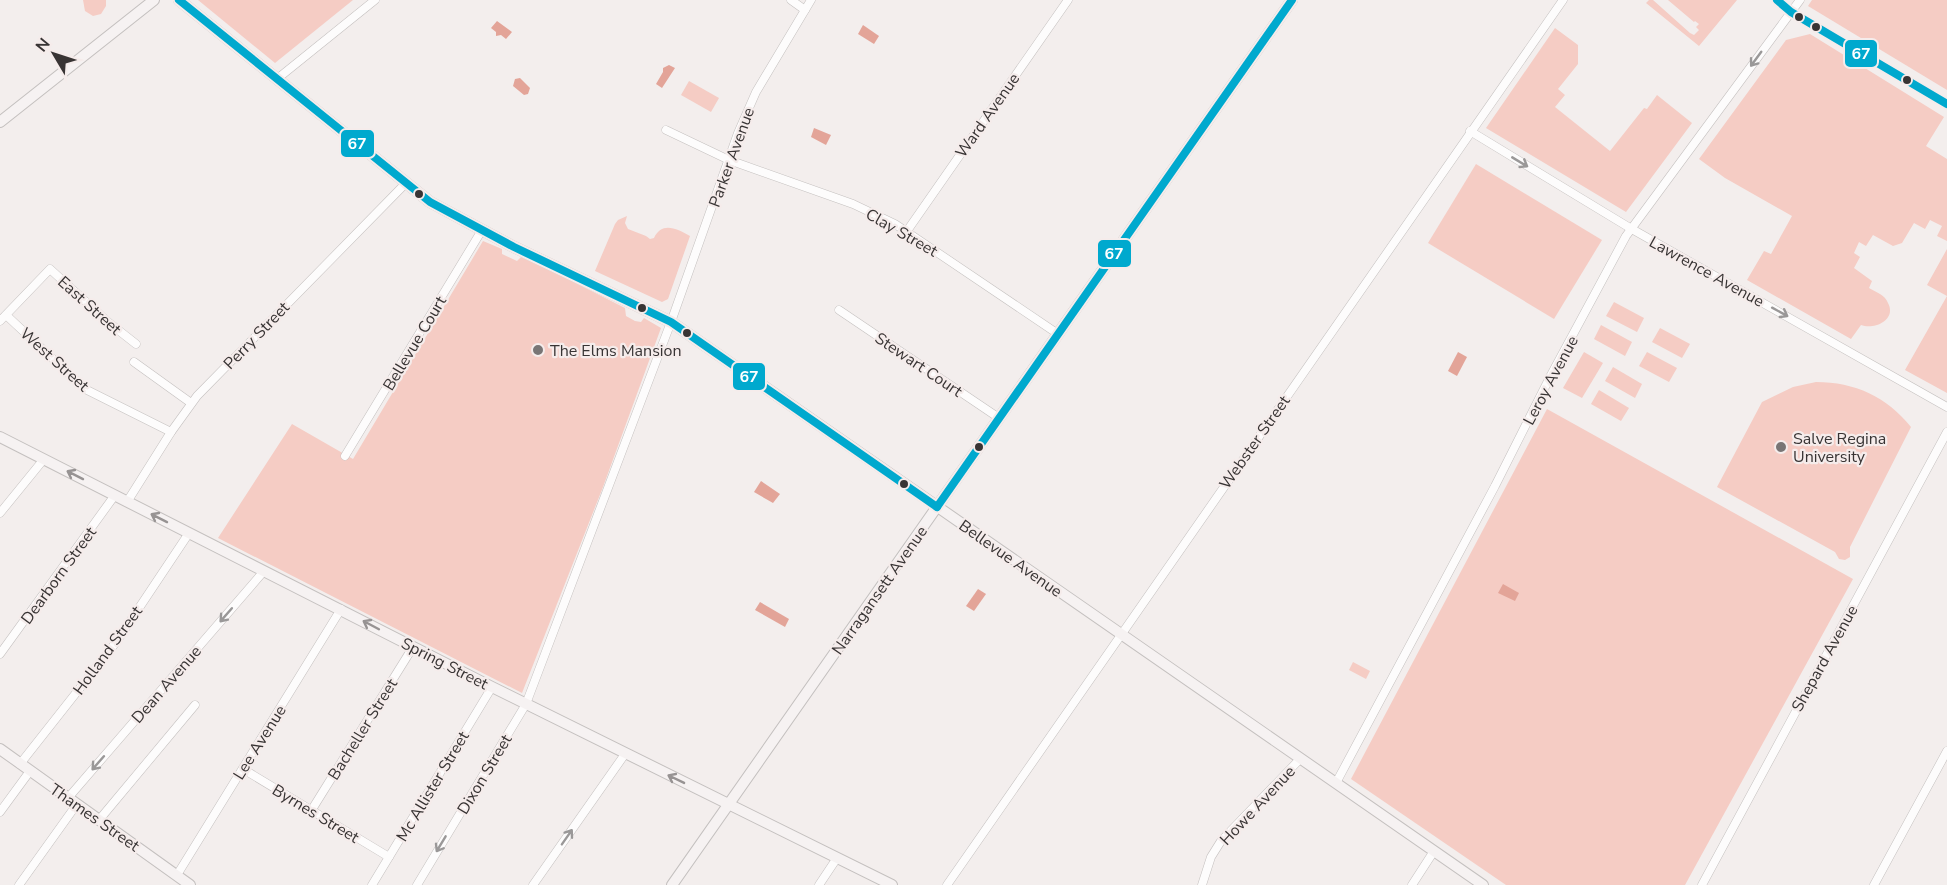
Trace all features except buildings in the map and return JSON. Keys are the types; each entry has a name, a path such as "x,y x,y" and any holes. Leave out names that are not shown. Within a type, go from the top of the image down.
{"main road":[{"path":"0,122 154,0"},
{"name":"Bellevue Avenue","path":"179,0 430,202 482,230 671,322 1483,885"},
{"name":"Narragansett Avenue","path":"672,885 1292,0"},
{"name":"Spring Street","path":"0,437 492,687 892,885"},
{"name":"Thames Street","path":"0,749 190,885"}],"street":[{"path":"277,79 375,0"},
{"path":"791,0 805,10"},
{"name":"Parker Avenue","path":"671,322 738,133 752,101 811,0"},
{"name":"Ward Avenue","path":"907,231 1068,0"},
{"name":"Webster Street","path":"947,885 1563,0"},
{"path":"1777,0 1791,12 1947,104"},
{"name":"Leroy Avenue","path":"1336,783 1630,228 1800,0"},
{"name":"Clay Street","path":"666,130 729,160 853,204 907,231 1058,334"},
{"name":"Lawrence Avenue","path":"1470,131 1630,228 1947,407"},
{"name":"Perry Street","path":"128,502 191,403 405,184"},
{"name":"Bellevue Court","path":"345,456 482,230"},
{"name":"East Street","path":"3,318 50,270 54,271 108,322 136,344"},
{"name":"Stewart Court","path":"839,310 999,418"},
{"name":"West Street","path":"3,318 85,389 171,432"},
{"name":"Dixon Street","path":"417,885 526,704 671,322"},
{"path":"134,362 191,403"},
{"name":"Shepard Avenue","path":"1701,885 1947,432"},
{"path":"0,513 44,459"},
{"name":"Dearborn Street","path":"0,654 115,495"},
{"name":"Holland Street","path":"20,764 117,641 189,533"},
{"name":"Dean Avenue","path":"20,885 72,801 264,571"},
{"name":"Lee Avenue","path":"177,875 341,609"},
{"name":"Bacheller Street","path":"311,811 413,647"},
{"name":"Mc Allister Street","path":"372,885 492,687"},
{"path":"99,820 195,705"},
{"path":"1874,885 1947,751"},
{"path":"533,885 626,754"},
{"name":"Howe Avenue","path":"1202,885 1212,857 1221,841 1300,759"},
{"name":"Byrnes Street","path":"243,769 389,857"},
{"path":"0,812 30,771"},
{"path":"1412,885 1434,851"},
{"path":"819,885 837,858"}],"shaded area":[{"path":"83,0 106,0 106,6 101,14 93,16 85,11"},
{"path":"198,0 353,0 275,63"},
{"path":"1653,0 1694,35 1699,30 1696,27 1699,24 1668,0 1737,0 1699,46 1646,3"},
{"path":"1812,0 1947,0 1947,90 1808,6"},
{"path":"497,21 512,32 506,39 501,35 496,36 496,32 491,28"},
{"path":"863,25 879,36 874,44 858,34"},
{"path":"1555,28 1578,45 1578,64 1558,89 1565,95 1555,107 1610,151 1657,95 1692,123 1626,212 1486,128"},
{"path":"1810,34 1944,117 1926,146 1947,159 1947,241 1937,236 1942,226 1930,220 1925,229 1914,223 1902,243 1893,246 1873,235 1866,246 1859,242 1854,253 1860,257 1854,268 1872,281 1869,288 1885,298 1890,309 1887,319 1878,325 1861,325 1851,339 1747,280 1764,251 1771,254 1792,216 1725,178 1699,159 1786,40"},
{"path":"669,65 675,68 662,88 656,84 663,68"},
{"path":"520,78 530,88 528,94 524,95 513,86 515,79"},
{"path":"689,81 719,98 711,112 681,95"},
{"path":"814,128 831,135 826,145 811,137"},
{"path":"1476,164 1602,240 1554,319 1428,243"},
{"path":"627,216 625,223 628,229 650,239 665,228 675,229 690,236 668,299 662,302 595,271 615,224"},
{"path":"483,241 502,249 502,254 517,261 521,257 625,308 626,316 635,321 641,322 644,318 661,328 603,487 522,693 218,538 292,424 353,459"},
{"path":"1947,249 1947,296 1927,285"},
{"path":"1947,296 1947,393 1905,370"},
{"path":"1614,302 1644,318 1637,332 1606,316"},
{"path":"1601,325 1632,342 1625,356 1594,339"},
{"path":"1660,328 1690,344 1682,358 1652,342"},
{"path":"1458,352 1467,357 1457,376 1448,371"},
{"path":"1584,352 1603,363 1582,398 1563,388"},
{"path":"1647,352 1677,368 1669,382 1639,366"},
{"path":"1613,367 1642,384 1635,398 1605,381"},
{"path":"1816,382 1844,385 1869,393 1892,407 1911,427 1850,547 1850,557 1845,560 1839,559 1835,552 1717,487 1762,402 1793,387"},
{"path":"1599,390 1629,408 1621,421 1591,404"},
{"path":"1547,409 1853,579 1685,885 1506,885 1351,779"},
{"path":"761,481 780,494 773,503 754,492"},
{"path":"1503,584 1519,593 1515,601 1498,593"},
{"path":"978,589 986,594 974,611 966,606"},
{"path":"760,602 789,619 785,627 755,610"},
{"path":"1353,662 1370,671 1366,679 1349,670"}],"transit line":[{"name":"67","path":"179,0 430,202 514,247 671,322 937,507"},
{"name":"67","path":"937,507 1292,0"},
{"name":"67","path":"1777,0 1791,12 1947,104"}],"place":[{"name":"The Elms Mansion","path":"538,350"},
{"name":"Salve Regina University","path":"1781,447"}]}
